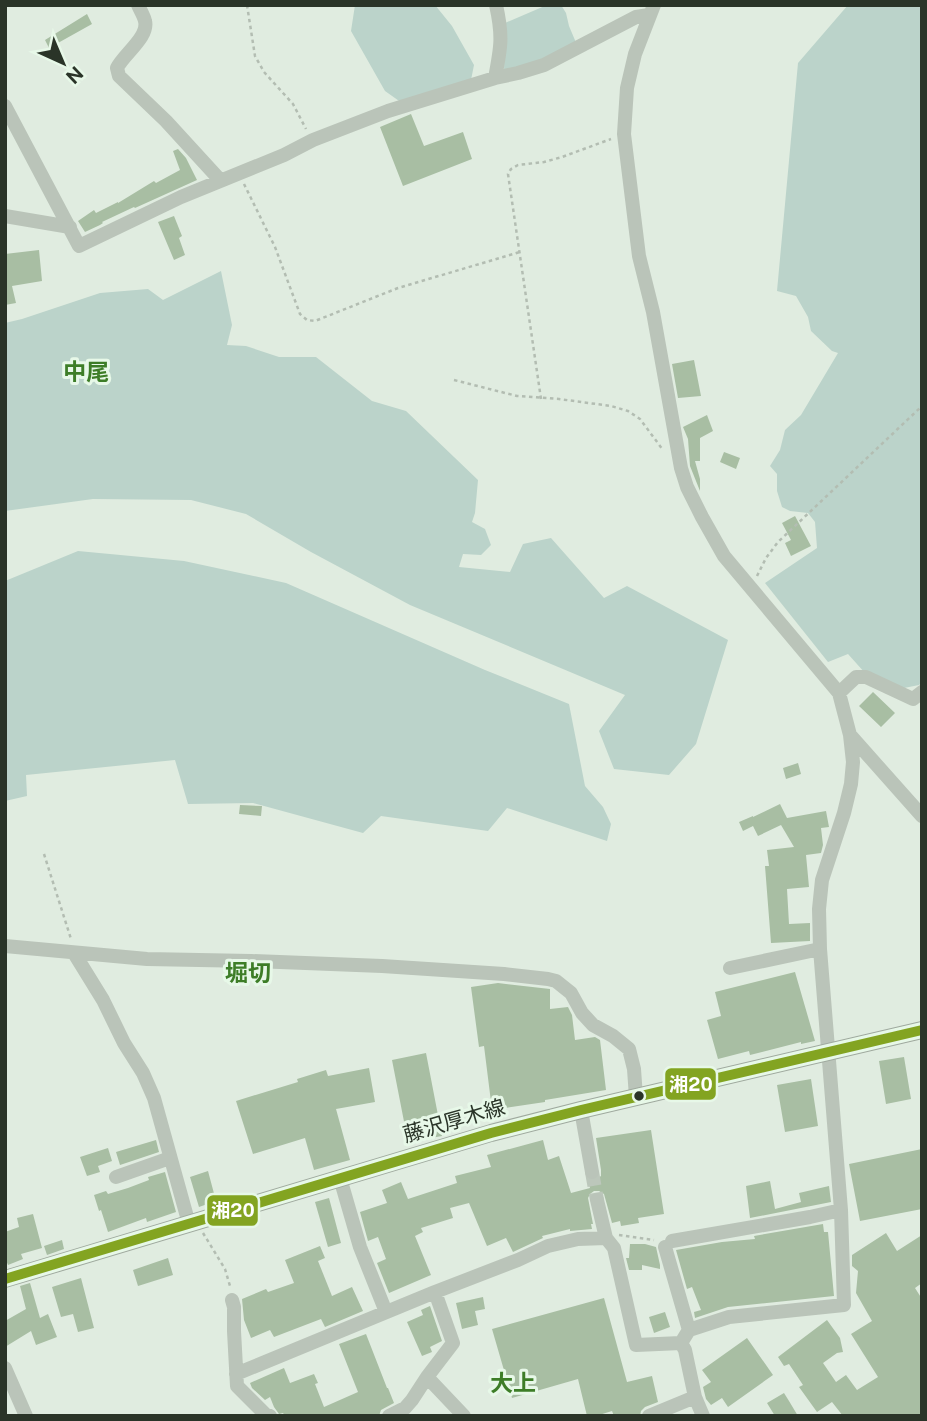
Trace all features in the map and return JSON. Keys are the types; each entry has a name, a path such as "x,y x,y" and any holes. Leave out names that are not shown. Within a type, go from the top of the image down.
{"main road":[{"name":"藤沢厚木線","path":"5,1279 491,1133 636,1097 921,1033"}],"street":[{"path":"138,5 146,29 120,62 117,68 120,75 220,180"},
{"path":"495,78 501,44 496,5"},
{"path":"5,106 79,246 146,213 284,155 313,140 388,111 544,65 651,10"},
{"path":"651,10 635,54 627,88 624,134 639,256 653,312 681,468 687,487 724,556 839,693 850,734 853,762 844,813 822,880 819,909 841,1210 844,1305 729,1317 689,1330 681,1343"},
{"path":"5,216 69,227"},
{"path":"839,693 856,677 866,677 913,699 922,692"},
{"path":"850,734 922,816"},
{"path":"5,946 147,959 382,966 548,979 556,981 571,993 582,1013 593,1025 629,1049 636,1097"},
{"path":"730,968 820,949"},
{"path":"74,953 143,1073 160,1117 170,1158 192,1223"},
{"path":"581,1110 592,1172"},
{"path":"116,1177 170,1158"},
{"path":"340,1178 360,1247 386,1312"},
{"path":"597,1200 606,1238 614,1248 618,1262 636,1345 681,1343"},
{"path":"689,1330 669,1244 841,1210"},
{"path":"236,1374 562,1242 606,1238"},
{"path":"393,1415 405,1408 453,1343 435,1292"},
{"path":"232,1300 237,1386 270,1416"},
{"path":"681,1343 685,1350 695,1397 703,1416"},
{"path":"5,1368 26,1416"},
{"path":"426,1377 464,1416"},
{"path":"649,1416 695,1397"}],"path":[{"path":"247,5 255,55 264,72 293,104 313,140"},
{"path":"541,399 508,174 518,165 562,157 624,134"},
{"path":"238,173 275,247 300,314 307,320 315,321 398,288 520,252"},
{"path":"454,380 517,396 611,406 628,411 640,419 676,468 681,468"},
{"path":"755,580 778,542 922,406"},
{"path":"44,854 74,953"},
{"path":"192,1223 225,1269 232,1300"},
{"path":"606,1238 620,1235 669,1244"}],"green space":[{"path":"355,5 435,5 452,26 474,65 470,85 402,103 385,91 351,31"},
{"path":"547,5 561,5 577,45 562,54 504,72 505,23"},
{"path":"848,5 922,5 922,682 894,690 865,673 848,654 828,662 765,583 817,548 815,522 808,513 782,507 777,491 777,474 770,466 780,450 785,430 801,415 838,353 832,351 811,331 808,317 796,296 777,291 798,63"},
{"path":"221,271 232,325 227,345 246,346 279,357 316,357 372,401 406,411 478,480 472,522 485,529 491,545 481,555 463,554 459,567 510,572 523,544 551,538 604,598 627,586 728,640 696,744 669,775 614,769 599,731 625,695 410,605 246,514 191,500 93,499 5,511 5,323 100,293 148,289 163,300"},
{"path":"78,551 184,561 286,583 569,704 585,786 603,807 611,824 607,841 507,808 488,831 381,816 363,833 253,803 188,804 175,760 26,775 27,796 5,801 5,581"}],"building":[{"path":"87,14 92,24 49,48 45,40"},
{"path":"411,114 424,146 463,132 472,159 403,186 380,127"},
{"path":"178,149 186,158 197,180 85,232 78,221 94,210 96,213 118,203 154,181 156,183 180,170 173,151"},
{"path":"174,216 182,236 179,238 185,255 174,260 158,222"},
{"path":"39,250 42,281 12,286 16,303 5,305 5,254"},
{"path":"694,360 701,396 678,398 672,364"},
{"path":"707,415 713,431 700,438 700,461 695,461 700,491 690,466 688,439 683,427"},
{"path":"724,452 740,458 736,469 720,462"},
{"path":"795,516 811,546 791,556 785,543 791,540 782,523"},
{"path":"873,692 895,713 881,727 859,706"},
{"path":"798,763 801,774 786,779 783,768"},
{"path":"780,804 787,818 826,811 829,827 821,828 821,853 806,855 809,887 787,889 789,924 810,923 810,941 771,943 765,866 769,866 767,850 794,847 781,825 758,836 753,826 743,831 739,822"},
{"path":"240,805 262,806 261,816 239,814"},
{"path":"795,972 815,1041 750,1055 749,1051 718,1059 707,1020 721,1016 715,992"},
{"path":"498,983 550,989 550,1009 568,1007 572,1015 575,1040 595,1037 600,1040 606,1090 492,1110 484,1046 479,1047 471,987"},
{"path":"426,1053 442,1136 408,1142 392,1060"},
{"path":"904,1057 911,1099 886,1104 879,1061"},
{"path":"369,1068 375,1102 336,1109 350,1160 314,1170 305,1138 253,1154 236,1101 298,1082 297,1079 326,1070 328,1076"},
{"path":"811,1079 818,1126 785,1132 777,1085"},
{"path":"651,1130 664,1214 638,1218 639,1223 621,1226 620,1221 612,1223 604,1194 594,1191 588,1198 592,1229 570,1229 542,1236 543,1238 513,1252 506,1238 487,1246 469,1203 450,1208 453,1218 421,1228 423,1232 415,1236 431,1275 389,1293 377,1263 386,1259 378,1237 368,1241 360,1212 387,1203 382,1190 401,1182 408,1199 457,1183 455,1176 491,1167 487,1155 543,1140 548,1160 559,1156 571,1193 590,1188 588,1181 594,1181 601,1176 596,1138"},
{"path":"156,1140 159,1152 120,1165 116,1152"},
{"path":"108,1148 112,1161 98,1166 100,1172 87,1176 80,1157"},
{"path":"922,1149 922,1209 860,1221 849,1164"},
{"path":"208,1171 216,1201 199,1207 190,1177"},
{"path":"165,1172 176,1212 147,1222 146,1218 108,1232 94,1195 128,1188 149,1180 148,1177"},
{"path":"770,1181 775,1209 801,1202 799,1193 829,1186 831,1202 750,1218 746,1186"},
{"path":"329,1198 341,1243 328,1247 315,1202"},
{"path":"33,1214 42,1248 21,1254 23,1259 8,1265 5,1258 5,1232 19,1227 17,1218"},
{"path":"823,1224 824,1232 828,1232 834,1296 728,1307 695,1318 694,1312 701,1310 692,1287 687,1289 676,1250 755,1239 754,1236"},
{"path":"886,1233 897,1251 922,1235 922,1283 915,1288 922,1299 922,1416 843,1416 832,1402 817,1412 799,1387 803,1385 789,1364 784,1366 778,1357 827,1320 840,1338 843,1352 823,1363 836,1382 846,1375 857,1390 878,1377 851,1334 872,1321 856,1293 858,1271 852,1266 852,1255"},
{"path":"62,1240 64,1249 47,1255 44,1246"},
{"path":"630,1244 656,1247 660,1269 642,1265 642,1270 629,1270 626,1258 629,1258"},
{"path":"320,1246 325,1258 318,1261 332,1296 352,1287 363,1311 325,1327 321,1319 274,1337 270,1330 251,1338 244,1320 242,1299 266,1289 268,1292 294,1283 285,1260"},
{"path":"168,1258 173,1275 138,1286 133,1270"},
{"path":"81,1278 94,1328 78,1332 73,1314 61,1317 52,1287"},
{"path":"30,1283 40,1318 48,1314 57,1337 36,1345 31,1331 5,1347 5,1321 26,1309 20,1286"},
{"path":"483,1297 485,1309 475,1311 478,1325 462,1329 456,1303"},
{"path":"604,1298 627,1382 652,1376 658,1402 645,1407 640,1416 614,1416 612,1411 587,1416 578,1379 512,1398 492,1329"},
{"path":"430,1306 442,1341 430,1347 432,1352 422,1356 407,1322 423,1315 421,1310"},
{"path":"665,1312 670,1327 654,1333 649,1317"},
{"path":"366,1334 394,1403 381,1410 379,1416 285,1416 283,1413 279,1414 270,1397 265,1400 252,1388 250,1383 284,1368 290,1383 314,1374 324,1407 358,1392 339,1344"},
{"path":"747,1338 773,1375 728,1407 722,1398 711,1405 706,1399 703,1387 711,1382 702,1370"},
{"path":"784,1393 798,1416 775,1416 767,1403"}],"tunnel":[{"path":"592,1172 597,1200"}],"transit line":[{"name":"湘20","path":"5,1279 491,1133 922,1030"}],"district":[{"name":"中尾","path":"86,372"},
{"name":"堀切","path":"248,973"},
{"name":"大上","path":"513,1383"}]}
